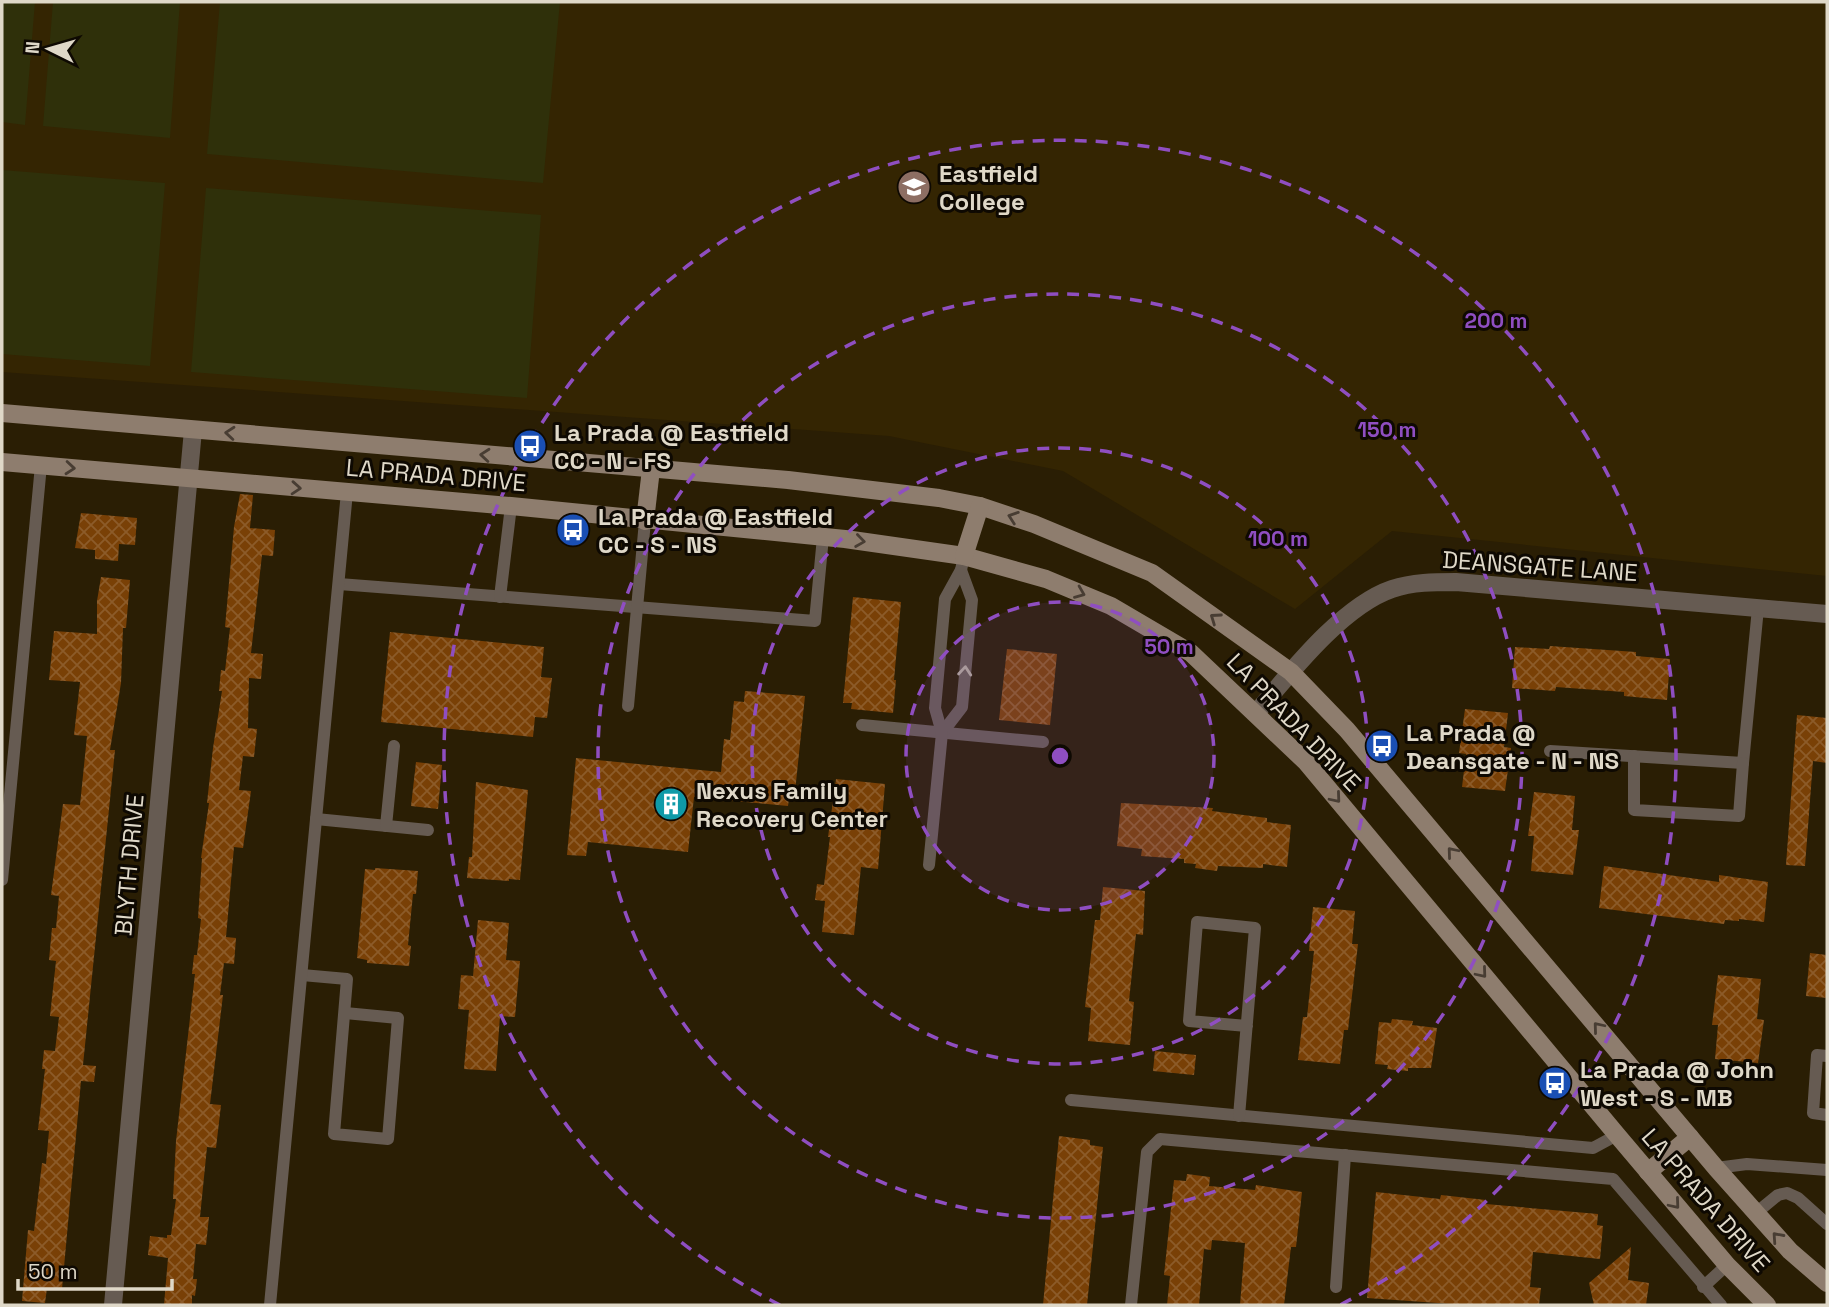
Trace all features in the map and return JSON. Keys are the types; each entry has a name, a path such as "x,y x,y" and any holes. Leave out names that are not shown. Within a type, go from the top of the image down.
{"main road":[{"name":"LA PRADA DRIVE","path":"2,413 789,481 939,498 980,506 1034,524 1152,573 1291,672 1347,730 1716,1168 1790,1251 1827,1283"},
{"name":"LA PRADA DRIVE","path":"2,462 511,506 823,537 1046,579 1111,606 1191,653 1306,762 1648,1172 1727,1265 1767,1305"},
{"path":"645,521 650,469"},
{"path":"963,563 980,506"},
{"path":"1648,1172 1690,1137"}],"street":[{"name":"BLYTH DRIVE","path":"113,1305 193,430"},
{"name":"DEANSGATE LANE","path":"1256,713 1291,672 1347,615 1367,600 1392,589 1420,582 1470,583 1827,614"}],"lane":[{"path":"2,880 41,465"},
{"path":"270,1305 347,492"},
{"path":"500,597 511,506"},
{"path":"628,706 645,521"},
{"path":"339,584 815,621 823,537"},
{"path":"929,864 942,733 935,708 945,599 963,563"},
{"path":"942,733 962,707 972,600 963,563"},
{"path":"1634,757 1634,810 1739,816 1758,608"},
{"path":"862,725 1043,742"},
{"path":"386,826 394,746"},
{"path":"1550,751 1743,763"},
{"path":"316,819 428,830"},
{"path":"1239,1116 1247,1026 1255,928 1197,922 1189,1021 1247,1026"},
{"path":"302,975 347,979 334,1134 388,1139 398,1018 345,1013"},
{"path":"1827,1056 1817,1055 1813,1113 1827,1115"},
{"path":"1071,1100 1593,1148 1617,1135"},
{"path":"1131,1305 1147,1152 1160,1139 1613,1179 1721,1305"},
{"path":"1336,1287 1345,1155"},
{"path":"1716,1168 1747,1164 1827,1170"},
{"path":"1756,1213 1778,1195 1787,1193 1798,1198 1827,1224"},
{"path":"1703,1287 1727,1265"}],"shaded area":[{"name":"Eastfield College","path":"2,2 1827,2 1827,576 1392,531 1295,609 1063,471 889,436 2,372"},
{"path":"2,2 35,2 25,125 2,122"},
{"path":"53,2 180,2 170,138 43,126"},
{"path":"220,2 560,2 543,183 207,154"},
{"path":"2,170 165,183 150,366 2,354"},
{"path":"206,188 541,215 527,398 191,372"}],"building":[{"path":"240,494 253,495 250,528 275,530 273,556 262,555 251,653 263,654 261,679 249,678 248,728 257,729 254,757 243,756 239,790 251,791 243,848 234,847 226,937 236,938 234,964 224,963 220,995 223,995 210,1104 221,1105 216,1148 207,1147 200,1217 209,1217 206,1245 196,1244 193,1279 197,1279 192,1305 164,1305 168,1258 148,1255 150,1236 167,1238 167,1235 171,1235 176,1199 173,1199 176,1141 195,974 192,974 194,955 197,955 201,919 198,918 201,858 222,691 219,691 221,670 225,671 230,628 225,627 234,527"},
{"path":"81,513 137,518 135,545 119,544 118,561 95,559 95,550 75,548"},
{"path":"101,577 130,580 126,628 123,628 121,683 110,750 115,750 83,1065 96,1066 94,1082 81,1081 62,1289 47,1288 45,1303 22,1301 28,1230 34,1231 42,1163 46,1164 49,1131 38,1130 45,1069 42,1069 44,1050 55,1051 59,1017 50,1016 56,961 49,960 59,896 51,895 63,804 80,805 87,736 74,735 80,682 49,680 54,631 97,634 97,601"},
{"path":"853,597 901,602 893,713 851,709 852,703 843,703"},
{"path":"390,632 544,647 541,677 552,678 547,718 535,717 533,737 381,722"},
{"path":"1550,646 1636,652 1636,656 1670,659 1667,700 1624,696 1624,692 1556,687 1555,691 1512,688 1515,647 1549,649"},
{"path":"1007,649 1057,654 1050,725 999,720"},
{"path":"745,691 805,696 795,792 790,791 788,806 694,797 688,852 588,842 586,856 567,855 576,758 721,772 724,739 730,740 734,701 744,702"},
{"path":"1465,709 1508,713 1504,747 1511,748 1505,791 1462,787 1466,754 1459,753"},
{"path":"1797,715 1827,718 1827,763 1813,761 1805,866 1786,865"},
{"path":"416,762 442,765 438,809 411,806"},
{"path":"836,779 885,784 878,869 861,867 854,935 822,932 825,901 815,900 817,884 824,885"},
{"path":"476,782 528,790 520,880 467,878 469,857 472,857"},
{"path":"1534,792 1575,796 1572,830 1579,830 1573,875 1531,871 1534,836 1528,836"},
{"path":"1121,803 1213,808 1212,811 1267,818 1267,822 1291,825 1287,867 1263,864 1263,868 1218,866 1217,871 1195,868 1196,864 1184,863 1184,859 1141,856 1142,849 1117,846"},
{"path":"1604,866 1719,882 1719,875 1768,882 1764,922 1739,919 1725,920 1724,924 1599,908"},
{"path":"365,869 418,871 408,945 411,946 409,966 367,963 367,960 357,958"},
{"path":"1103,887 1145,891 1143,935 1136,934 1129,1001 1134,1002 1130,1045 1088,1041 1091,1008 1085,1007 1095,920 1100,920"},
{"path":"1313,907 1355,911 1352,944 1358,944 1348,1030 1344,1030 1340,1064 1298,1060 1303,1017 1307,1017 1314,951 1309,951"},
{"path":"478,920 509,923 506,960 520,961 515,1017 500,1016 496,1071 464,1069 469,1010 458,1009 461,975 473,976"},
{"path":"1810,953 1827,955 1827,998 1806,996"},
{"path":"1718,975 1761,979 1757,1019 1764,1020 1758,1063 1715,1059 1718,1025 1712,1025"},
{"path":"1392,1019 1413,1021 1412,1025 1437,1028 1431,1068 1408,1068 1408,1071 1387,1069 1388,1065 1375,1064 1379,1022 1391,1023"},
{"path":"1155,1051 1196,1055 1194,1075 1153,1071"},
{"path":"1059,1136 1090,1140 1090,1145 1103,1147 1087,1305 1043,1305"},
{"path":"1187,1174 1210,1177 1209,1186 1255,1190 1256,1185 1302,1192 1296,1247 1291,1247 1284,1305 1240,1305 1245,1243 1212,1240 1211,1250 1204,1249 1199,1305 1167,1305 1170,1276 1164,1275 1174,1180 1186,1181"},
{"path":"1376,1192 1440,1199 1441,1195 1486,1200 1486,1204 1598,1214 1597,1225 1603,1226 1600,1259 1533,1252 1530,1287 1541,1288 1539,1305 1466,1305 1367,1298"},
{"path":"1631,1247 1628,1280 1649,1283 1646,1305 1594,1305 1589,1283"}],"place":[{"name":"Eastfield College","path":"914,187"},
{"name":"La Prada @ Eastfield CC - N - FS","path":"530,446"},
{"name":"La Prada @ Eastfield CC - S - NS","path":"573,530"},
{"name":"La Prada @ Deansgate - N - NS","path":"1382,746"},
{"name":"Nexus Family Recovery Center","path":"671,804"},
{"name":"La Prada @ John West - S - MB","path":"1555,1083"}]}
